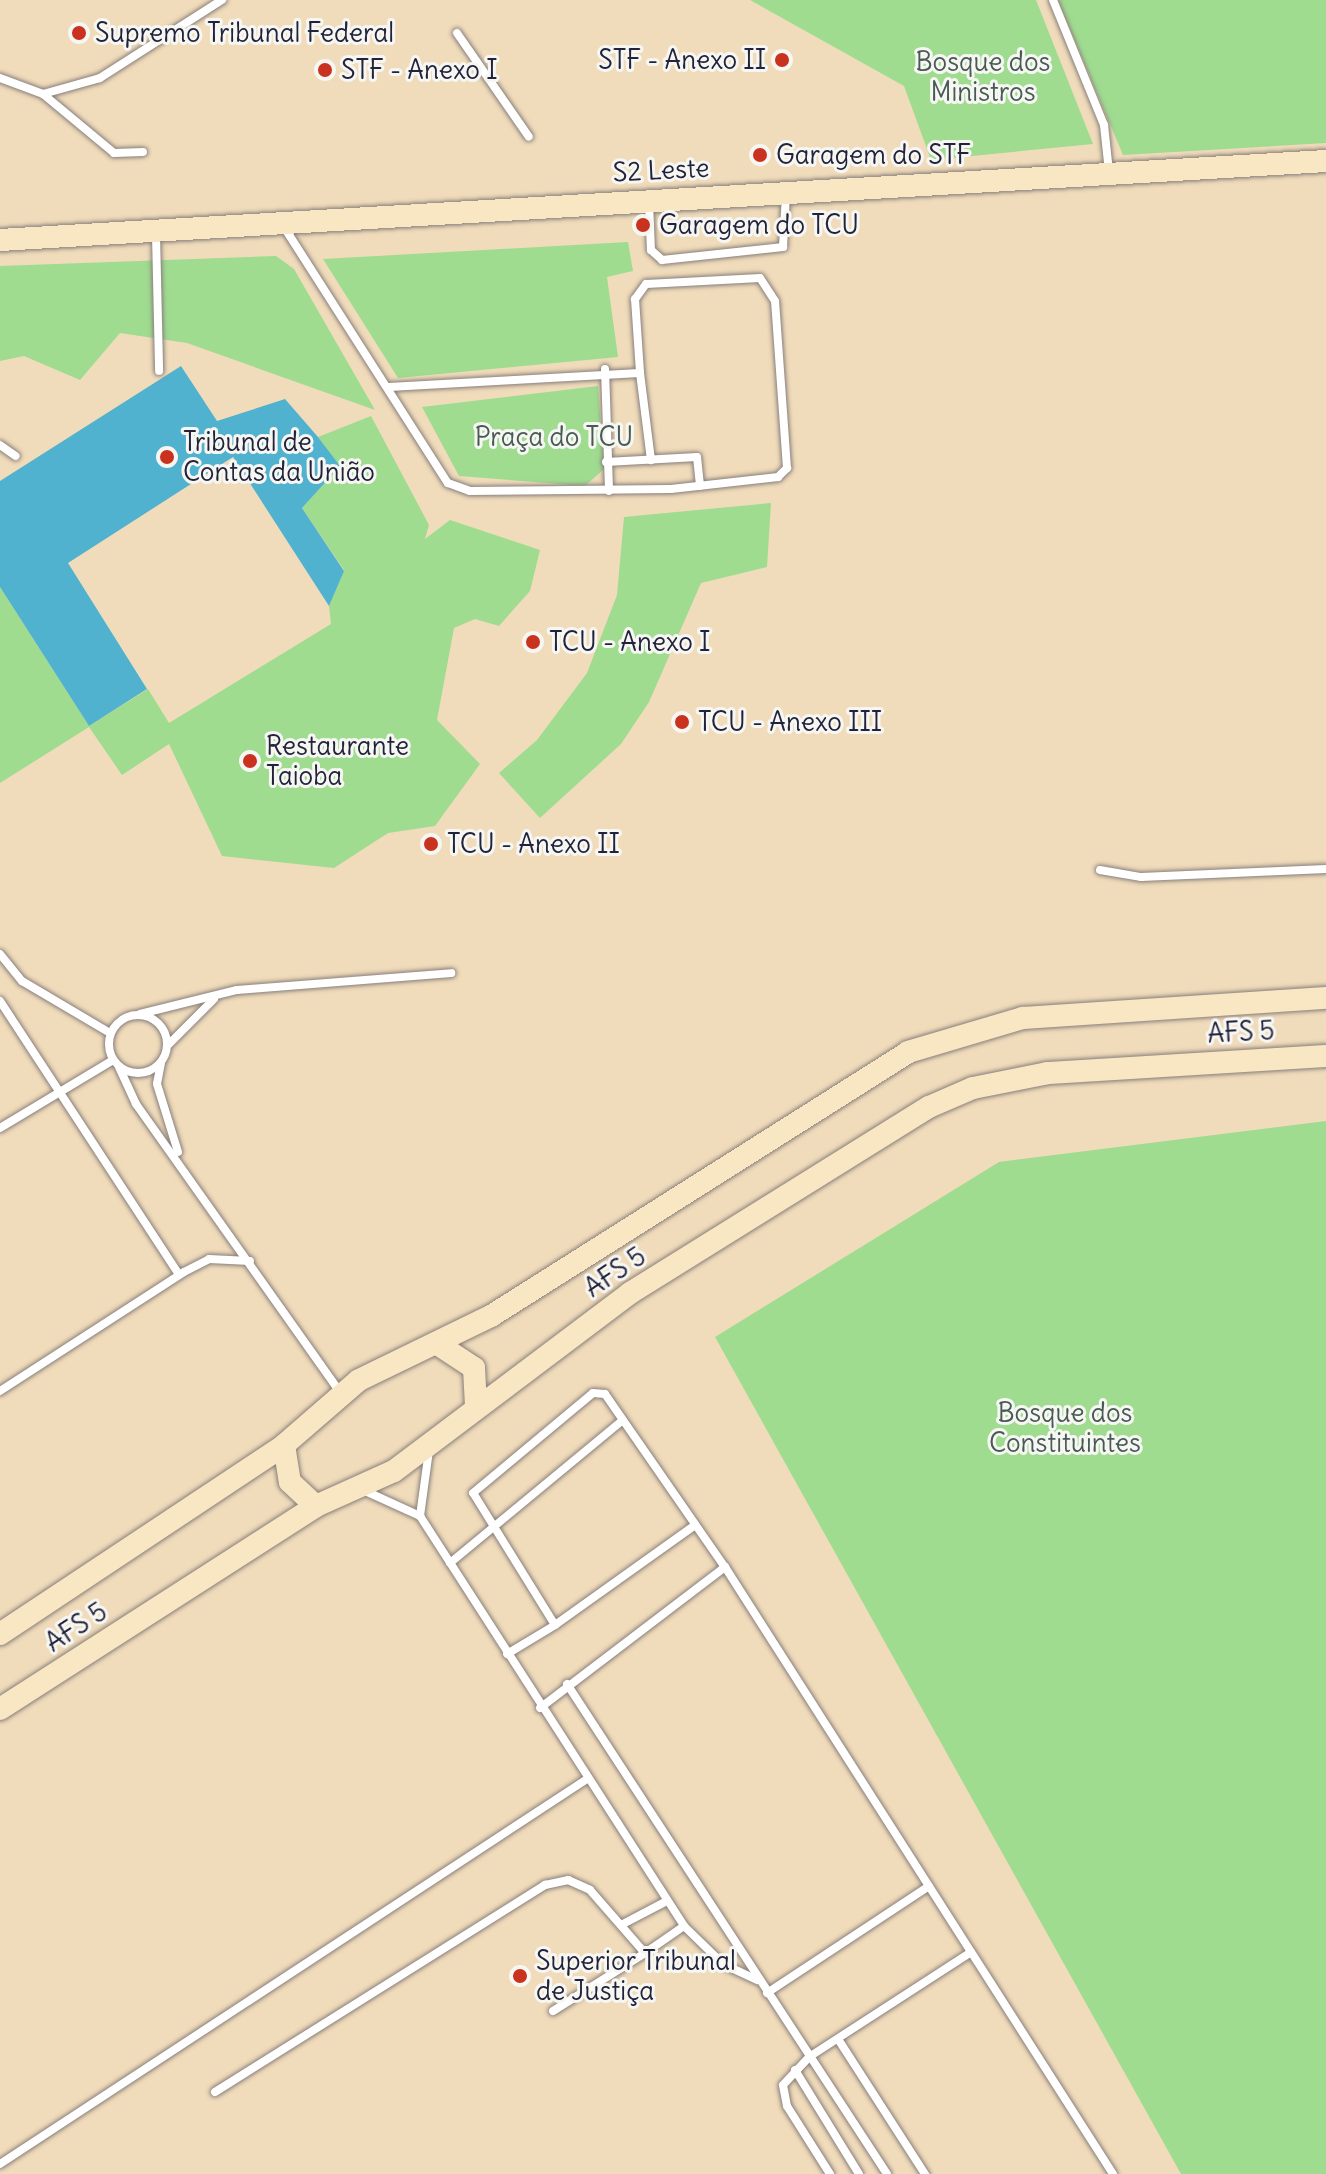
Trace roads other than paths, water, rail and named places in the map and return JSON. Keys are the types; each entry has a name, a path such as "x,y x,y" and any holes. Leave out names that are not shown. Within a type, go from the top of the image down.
{"main road":[{"name":"S2 Leste","path":"0,240 280,220 1326,161"},
{"name":"AFS 5","path":"0,1634 284,1445 341,1393 439,1345 854,1082 954,1034 1067,1013 1326,998"},
{"name":"AFS 5","path":"0,1709 316,1506 357,1488 429,1446 476,1406 630,1293 929,1107 973,1088 1110,1066 1326,1056"},
{"path":"439,1345 474,1368 476,1406"},
{"path":"284,1445 290,1482 316,1506"}],"lane":[{"path":"43,94 100,78 222,0"},
{"path":"1053,0 1104,125 1109,173"},
{"path":"457,33 529,137"},
{"path":"0,78 43,94 114,153 143,152"},
{"path":"649,199 651,250 662,260 783,247 786,191"},
{"path":"280,220 448,483 470,491 609,491 700,486 778,477 787,468 771,286 737,278 646,284 635,299 651,460"},
{"path":"156,229 159,371"},
{"path":"388,387 605,369 640,373"},
{"path":"605,369 609,491"},
{"path":"0,445 16,456"},
{"path":"606,462 697,457 700,486"},
{"path":"1100,870 1141,877 1326,869"},
{"path":"0,954 22,981 110,1033 116,1064 136,1104 179,1157 341,1393"},
{"path":"110,1033 122,1019 237,990 451,973"},
{"path":"179,1157 157,1084 161,1063 168,1046 207,1001 237,990"},
{"path":"0,1001 179,1275"},
{"path":"140,1014 157,1021 168,1046"},
{"path":"116,1064 136,1074 161,1063"},
{"path":"0,1128 59,1090 116,1064"},
{"path":"0,1391 179,1275 209,1259 250,1261"},
{"path":"555,1625 495,1529 473,1500 476,1487 593,1393 605,1394 725,1567 1113,2174"},
{"path":"450,1563 495,1529 623,1420"},
{"path":"420,1516 429,1446"},
{"path":"357,1488 420,1516 540,1708 684,1926 723,1964 758,1980"},
{"path":"507,1654 555,1625 695,1525"},
{"path":"540,1708 567,1684 725,1567"},
{"path":"567,1684 887,2174"},
{"path":"0,2164 587,1779"},
{"path":"215,2092 545,1885 568,1880 590,1890 645,1953"},
{"path":"767,1993 929,1886"},
{"path":"621,1925 667,1901"},
{"path":"553,2011 684,1926"},
{"path":"830,2174 782,2096 795,2070 809,2057 971,1952"},
{"path":"838,2039 925,2174"},
{"path":"795,2070 859,2174"}],"water":[{"path":"181,366 217,421 285,399 318,437 340,466 302,508 344,571 329,606 233,457 68,563 147,689 89,726 0,587 0,481"}],"place":[{"name":"Supremo Tribunal Federal","path":"79,33"},
{"name":"STF - Anexo II","path":"782,60"},
{"name":"STF - Anexo I","path":"325,70"},
{"name":"Garagem do STF","path":"760,155"},
{"name":"Garagem do TCU","path":"643,225"},
{"name":"Tribunal de Contas da União","path":"167,457"},
{"name":"TCU - Anexo I","path":"533,642"},
{"name":"TCU - Anexo III","path":"682,722"},
{"name":"Restaurante Taioba","path":"250,761"},
{"name":"TCU - Anexo II","path":"431,844"},
{"name":"Superior Tribunal de Justiça","path":"520,1976"}],"park label":[{"name":"Bosque dos Ministros","path":"983,77"},
{"name":"Praça do TCU","path":"554,437"},
{"name":"Bosque dos Constituintes","path":"1065,1428"}]}
